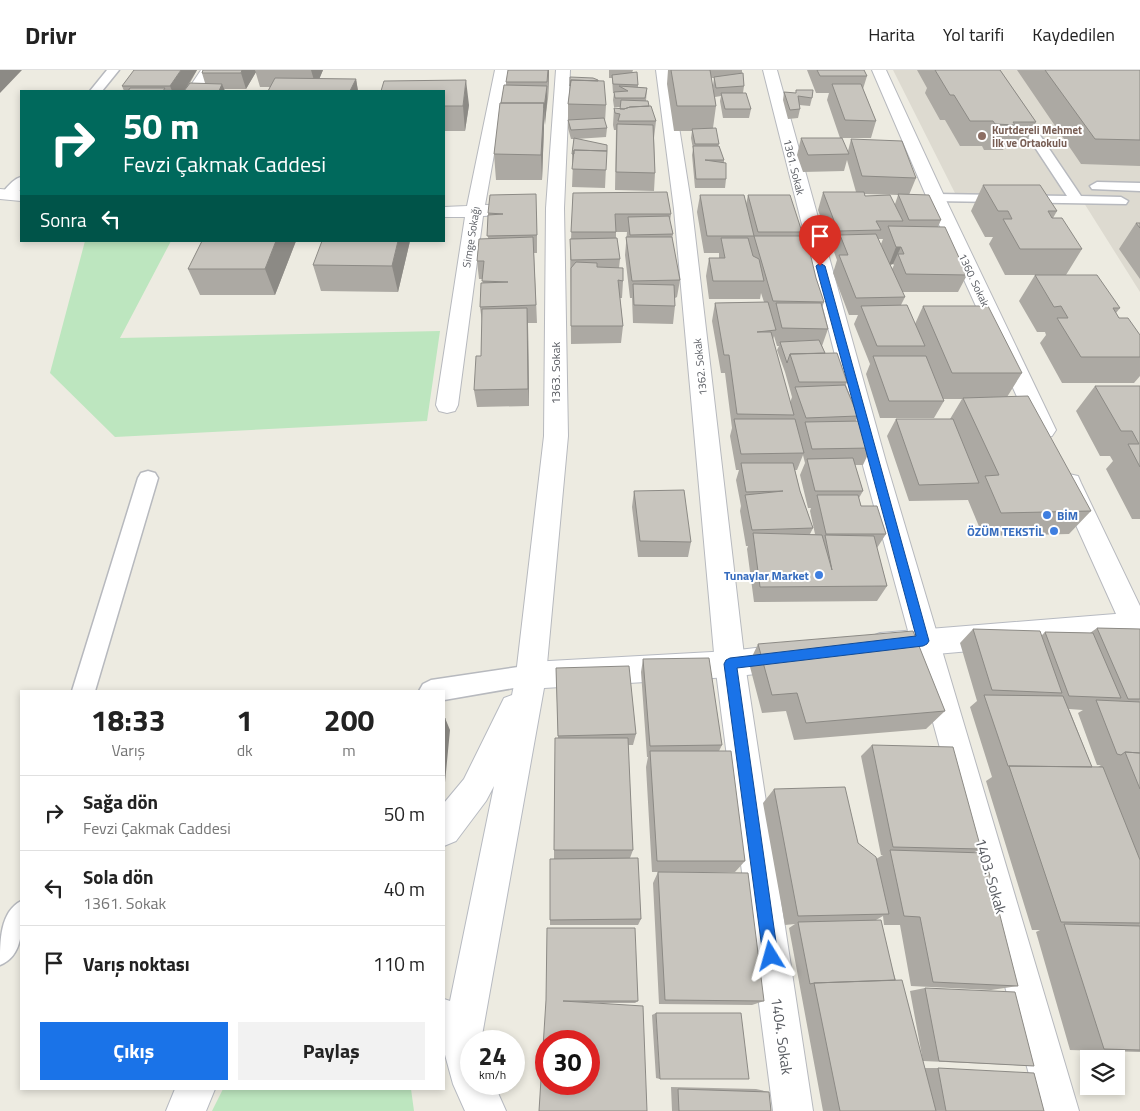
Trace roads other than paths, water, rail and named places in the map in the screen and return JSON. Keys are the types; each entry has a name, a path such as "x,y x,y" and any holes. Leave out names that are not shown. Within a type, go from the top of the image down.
{"street":[{"path":"195,90 208,70"},
{"name":"Simge Sokağı","path":"447,405 475,211 502,70"},
{"name":"1363. Sokak","path":"459,1046 531,675 556,436 565,208 563,70"},
{"name":"1362. Sokak","path":"663,70 683,209 730,664"},
{"name":"1361. Sokak","path":"770,70 805,209 923,641"},
{"name":"1360. Sokak","path":"879,70 926,199 1056,456 1138,628"},
{"path":"445,212 565,208"},
{"path":"856,649 923,641 1138,628"},
{"name":"1403. Sokak","path":"923,641 1059,1111"},
{"path":"445,828 475,790 531,675 730,664 817,653"},
{"name":"1404. Sokak","path":"730,664 793,1111"},
{"path":"476,1095 477,1111"},
{"path":"478,1095 486,1111"}],"lane":[{"path":"97,90 113,70"},
{"path":"990,70 1077,200"},
{"path":"10,195 20,182"},
{"path":"1067,186 1140,187"},
{"path":"926,199 1121,201"},
{"path":"83,690 148,478"},
{"path":"437,690 531,675"},
{"path":"0,951 20,917"}],"place":[{"name":"Kurtdereli Mehmet İlk ve Ortaokulu","path":"982,136"},
{"name":"BİM","path":"1047,515"},
{"name":"ÖZÜM TEKSTİL","path":"1054,531"},
{"name":"Tunaylar Market","path":"819,575"}]}
